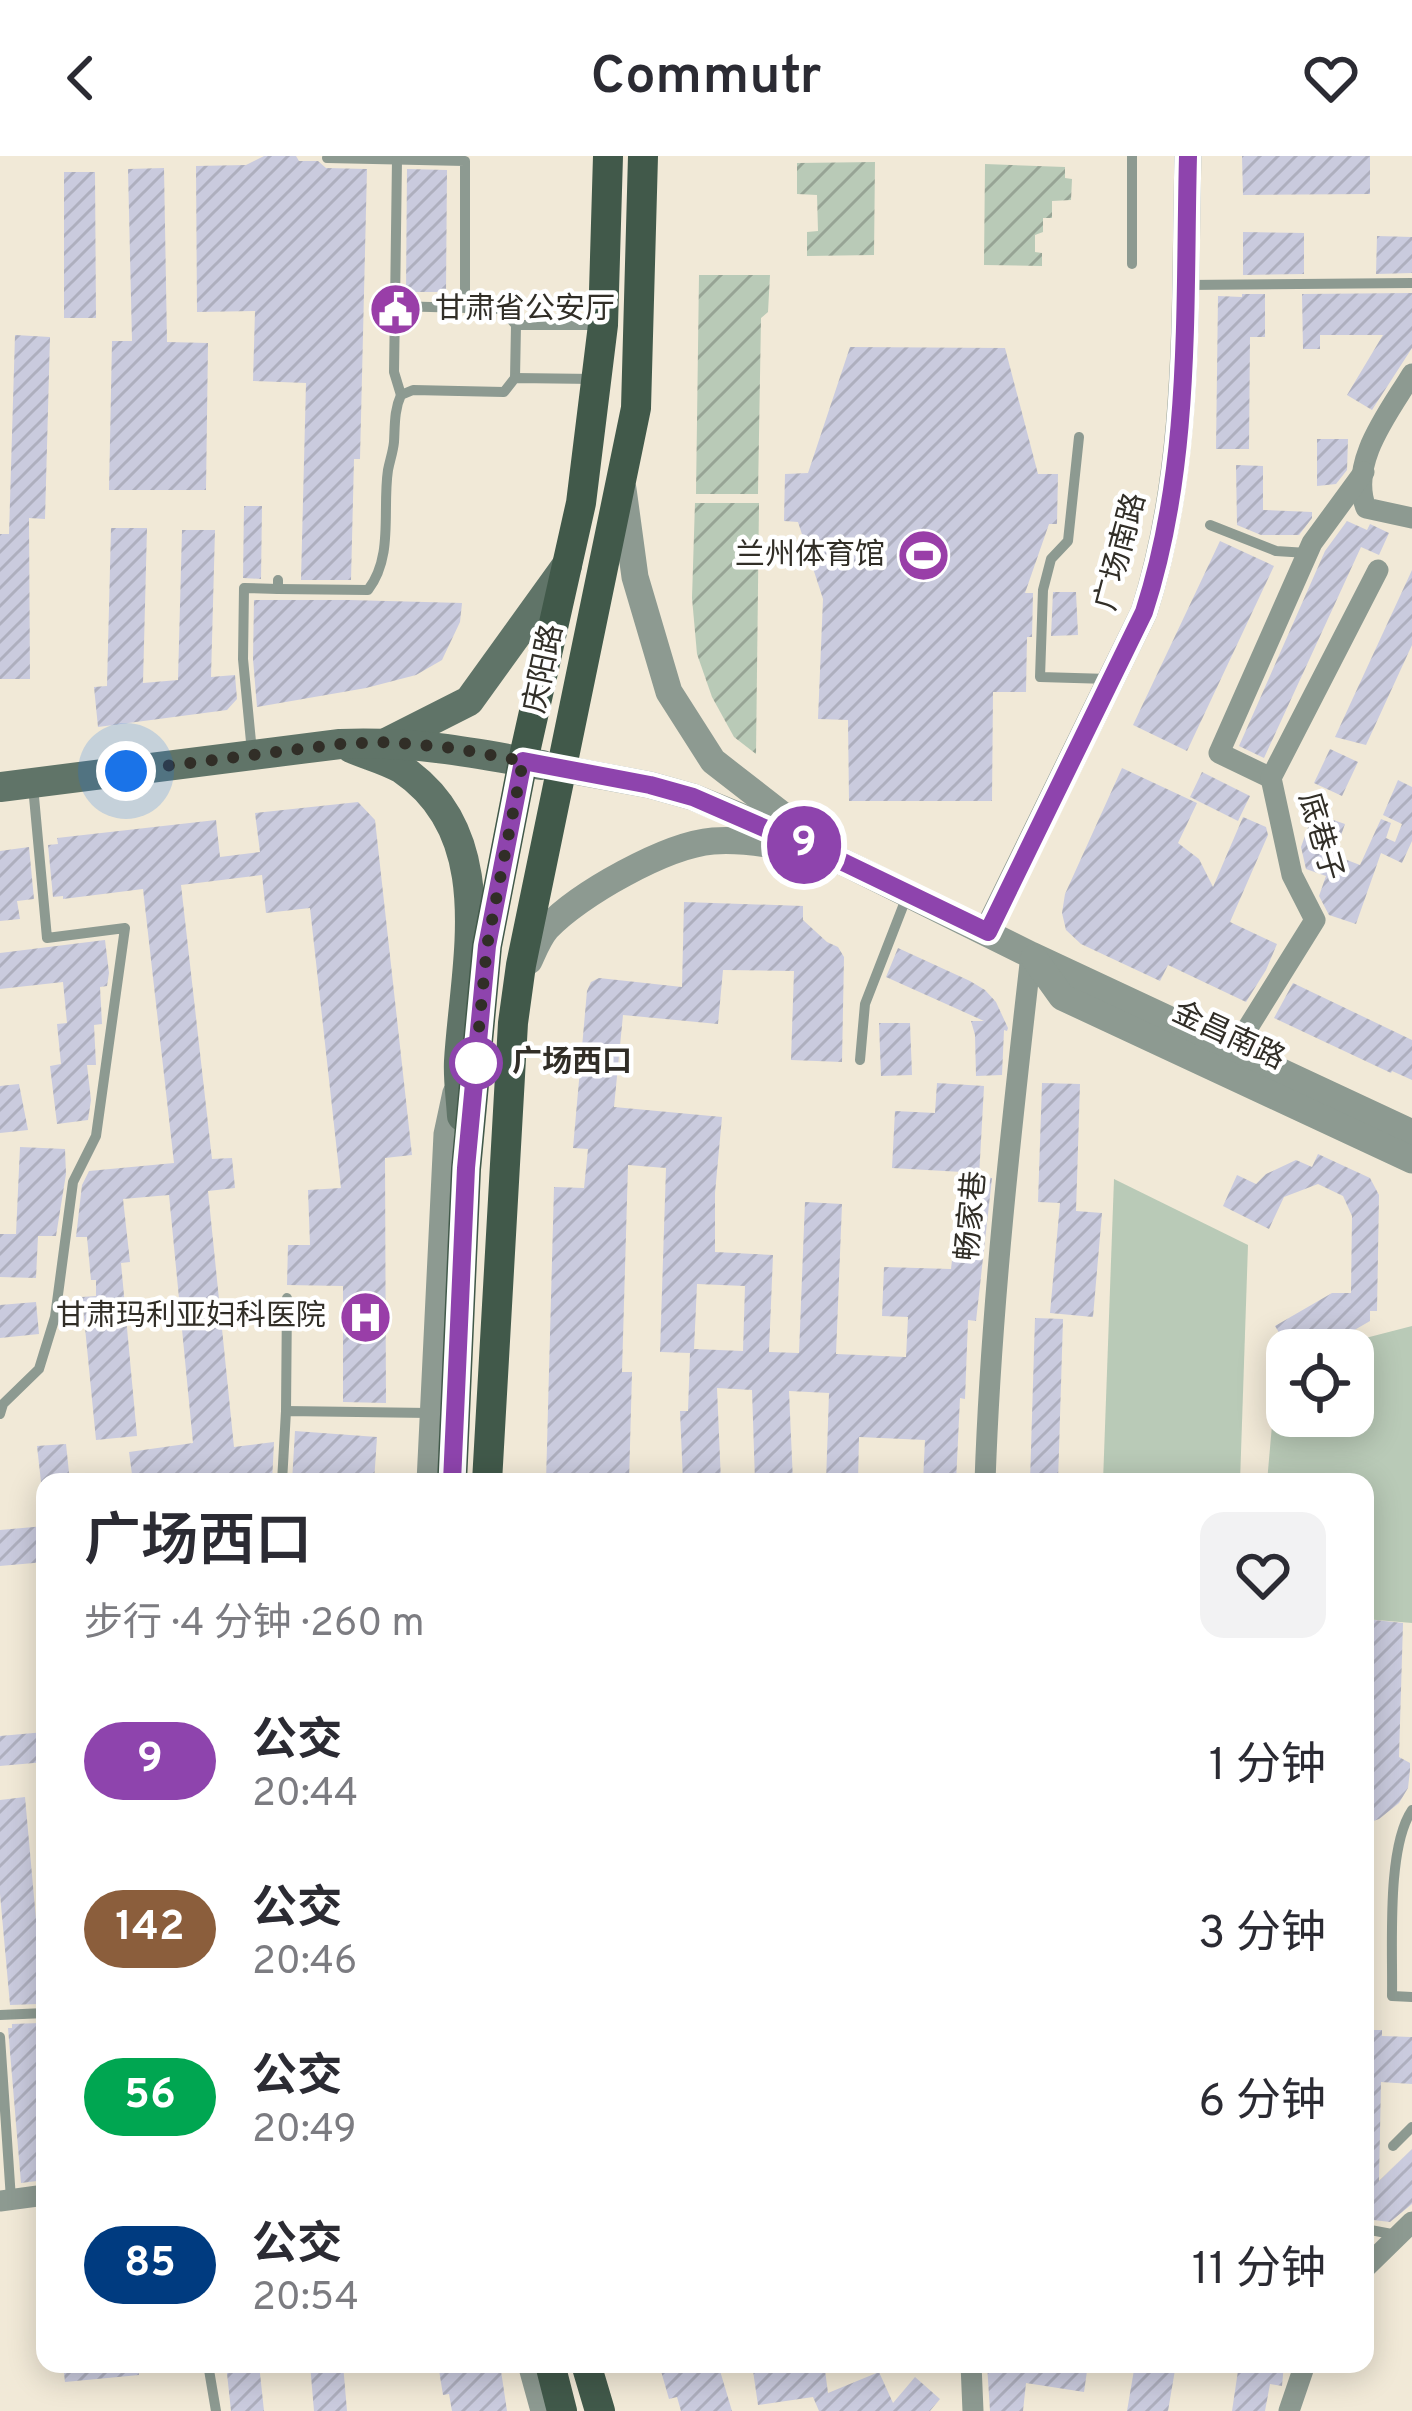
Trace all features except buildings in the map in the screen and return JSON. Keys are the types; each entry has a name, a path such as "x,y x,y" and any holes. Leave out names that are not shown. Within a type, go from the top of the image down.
{"main road":[{"name":"庆阳路","path":"488,1473 513,1023 568,564 597,380 608,156"},
{"name":"庆阳路","path":"452,1473 466,1168 487,946 621,478 635,408 643,156"},
{"path":"388,742 469,701 568,564"},
{"path":"0,787 388,742 453,748 542,765"},
{"path":"340,744 399,767 428,791 450,818 463,856 471,905 458,1068 466,1168"},
{"path":"552,2373 562,2411"},
{"path":"589,2373 600,2411"}],"street":[{"name":"广场南路","path":"988,932 1144,612 1158,568 1181,429 1187,156"},
{"path":"1412,374 1366,453 1361,497 1366,508 1412,518"},
{"path":"1271,778 1219,753 1312,543 1364,472"},
{"path":"621,478 635,578 669,692 713,761 845,863"},
{"name":"底巷子","path":"1234,1050 1316,920 1292,874 1271,778 1378,570"},
{"name":"金昌南路","path":"542,765 693,797 845,863 1412,1133"},
{"path":"513,1023 529,959 544,931 578,902 641,865 711,841 781,847 845,863"},
{"name":"金昌南路","path":"1031,955 1063,997 1412,1160"},
{"name":"畅家巷","path":"985,1473 1006,1174 1031,955"},
{"path":"427,1473 444,1133 458,1068"},
{"path":"6,2200 36,2196"},
{"path":"1374,2259 1405,2228"},
{"path":"530,2373 541,2411"},
{"path":"971,2373 973,2411"},
{"path":"1289,2411 1302,2373"}],"lane":[{"path":"1132,156 1132,265"},
{"path":"327,158 465,160 465,307"},
{"path":"252,756 243,659 244,588 368,590 379,576 400,395 394,372 397,159"},
{"path":"1185,285 1412,283"},
{"path":"395,306 502,309 516,325 515,378 504,392 413,390 400,395"},
{"path":"516,325 602,325"},
{"path":"515,378 597,380"},
{"path":"1078,437 1068,541 1051,559 1043,590 1040,677 1112,679"},
{"path":"1210,525 1276,551 1307,553"},
{"path":"0,1414 3,1404 39,1369 55,1317 73,1182 97,1136 125,928 47,938 32,783"},
{"path":"860,1060 865,1004 908,893"},
{"path":"283,1473 287,1298"},
{"path":"286,1411 429,1414"},
{"path":"1412,1810 1403,1823 1395,1868 1392,1996 1412,1997"},
{"path":"0,2015 36,2013"},
{"path":"0,2037 6,2200"},
{"path":"1393,2146 1412,2127"},
{"path":"1374,2229 1405,2228"},
{"path":"210,2373 216,2411"}],"green space":[{"path":"875,162 874,255 807,256 807,232 818,231 817,195 797,194 797,163"},
{"path":"985,164 1065,167 1065,178 1072,179 1071,200 1052,201 1052,218 1043,218 1043,232 1035,235 1035,252 1042,253 1042,266 984,265"},
{"path":"699,275 770,275 768,312 761,318 758,494 696,494"},
{"path":"695,503 759,503 756,754 734,737 712,697 697,654 692,598"},
{"path":"1114,1179 1248,1245 1240,1473 1103,1473"},
{"path":"1412,1326 1412,1623 1374,1620 1374,1473 1268,1473 1271,1437 1374,1437 1374,1336"}],"bus line":[{"name":"9","path":"452,1473 466,1168 487,946 523,761 693,797 988,932 1144,612 1158,568 1181,429 1188,156"}],"place":[{"name":"甘肃省公安厅","path":"396,310"},
{"name":"兰州体育馆","path":"924,556"},
{"name":"广场西口","path":"476,1063"},
{"name":"甘肃玛利亚妇科医院","path":"365,1317"}],"route":[{"path":"126,771 388,742 523,761 487,946 474,1079 476,1063"}]}
